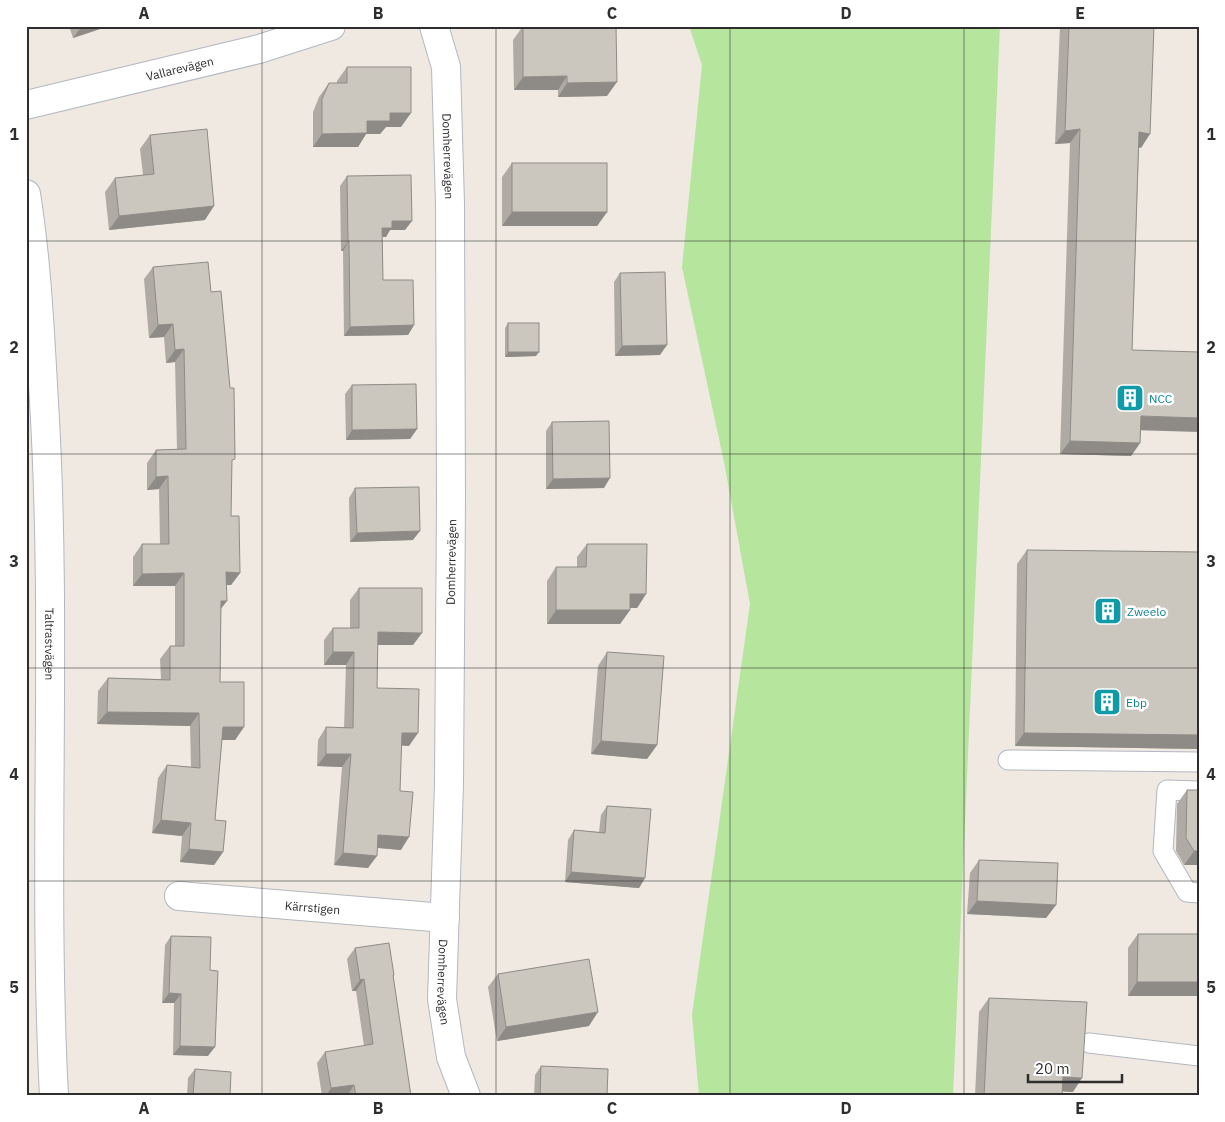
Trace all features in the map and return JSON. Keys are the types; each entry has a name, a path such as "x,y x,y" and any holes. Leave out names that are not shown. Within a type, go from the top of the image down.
{"street":[{"name":"Vallarevägen","path":"26,105 260,49 331,26"},
{"name":"Domherrevägen","path":"434,26 446,67 450,214 452,500 448,784 442,999 451,1057 466,1096"},
{"name":"Taltrastvägen","path":"26,194 39,305 50,514 37,889 54,1096"},
{"name":"Kärrstigen","path":"179,896 445,918"}],"lane":[{"path":"1008,760 1199,762"},
{"path":"1199,791 1167,790 1163,850 1188,892 1199,893"},
{"path":"1089,1043 1199,1056"}],"green space":[{"path":"689,26 1000,26 953,1096 699,1096 692,1015 750,604 724,462 682,267 702,65"}],"building":[{"path":"523,26 616,26 617,82 567,83 567,76 523,77"},
{"path":"1069,26 1154,26 1150,134 1139,132 1132,350 1199,352 1199,418 1141,416 1140,443 1070,441 1080,129 1065,131"},
{"path":"347,67 411,67 411,113 390,113 390,121 367,121 367,133 322,134 322,99 329,83 347,83"},
{"path":"207,129 214,206 119,216 115,178 154,174 150,135"},
{"path":"512,163 607,163 607,212 512,212"},
{"path":"411,175 412,221 392,221 392,228 382,228 383,280 413,280 414,325 350,327 347,176"},
{"path":"208,262 211,292 221,291 230,388 234,388 235,459 232,460 231,516 239,516 240,573 226,572 227,601 221,601 220,682 244,682 244,727 223,727 215,820 226,821 223,852 189,849 191,823 161,820 167,765 200,768 199,713 107,712 108,678 170,680 170,646 184,646 184,573 142,574 142,544 169,544 168,476 156,477 156,450 186,449 184,349 175,350 173,324 158,325 153,267"},
{"path":"665,272 667,345 622,346 620,273"},
{"path":"508,323 539,323 539,352 508,352"},
{"path":"416,384 417,429 352,430 352,385"},
{"path":"609,421 610,478 553,479 552,422"},
{"path":"419,487 420,531 357,533 355,488"},
{"path":"587,544 647,544 646,594 630,594 630,610 556,610 556,567 586,567"},
{"path":"1027,550 1199,552 1199,735 1024,733"},
{"path":"359,588 422,588 422,633 378,632 377,688 419,689 418,733 402,733 400,791 413,792 409,837 378,835 377,856 343,853 351,754 326,754 326,727 353,728 354,652 333,652 333,628 359,628"},
{"path":"607,652 664,656 657,745 601,741"},
{"path":"1187,790 1199,790 1199,851 1194,851 1186,838"},
{"path":"607,806 651,809 645,878 571,872 574,830 605,833"},
{"path":"979,860 1058,863 1056,905 977,901"},
{"path":"1138,934 1199,934 1199,982 1137,982"},
{"path":"171,936 211,937 210,970 218,971 215,1047 180,1046 181,994 169,993"},
{"path":"389,943 411,1096 356,1096 354,1085 331,1088 325,1052 373,1044 364,979 360,980 355,948"},
{"path":"589,959 598,1012 506,1027 498,974"},
{"path":"989,998 1087,1002 1082,1078 1063,1077 1062,1096 984,1096"},
{"path":"541,1066 608,1069 607,1096 540,1096"},
{"path":"195,1069 231,1072 230,1096 193,1096"}],"place":[{"name":"NCC","path":"1130,398"},
{"name":"Zweelo","path":"1108,611"},
{"name":"Ebp","path":"1107,702"}]}
